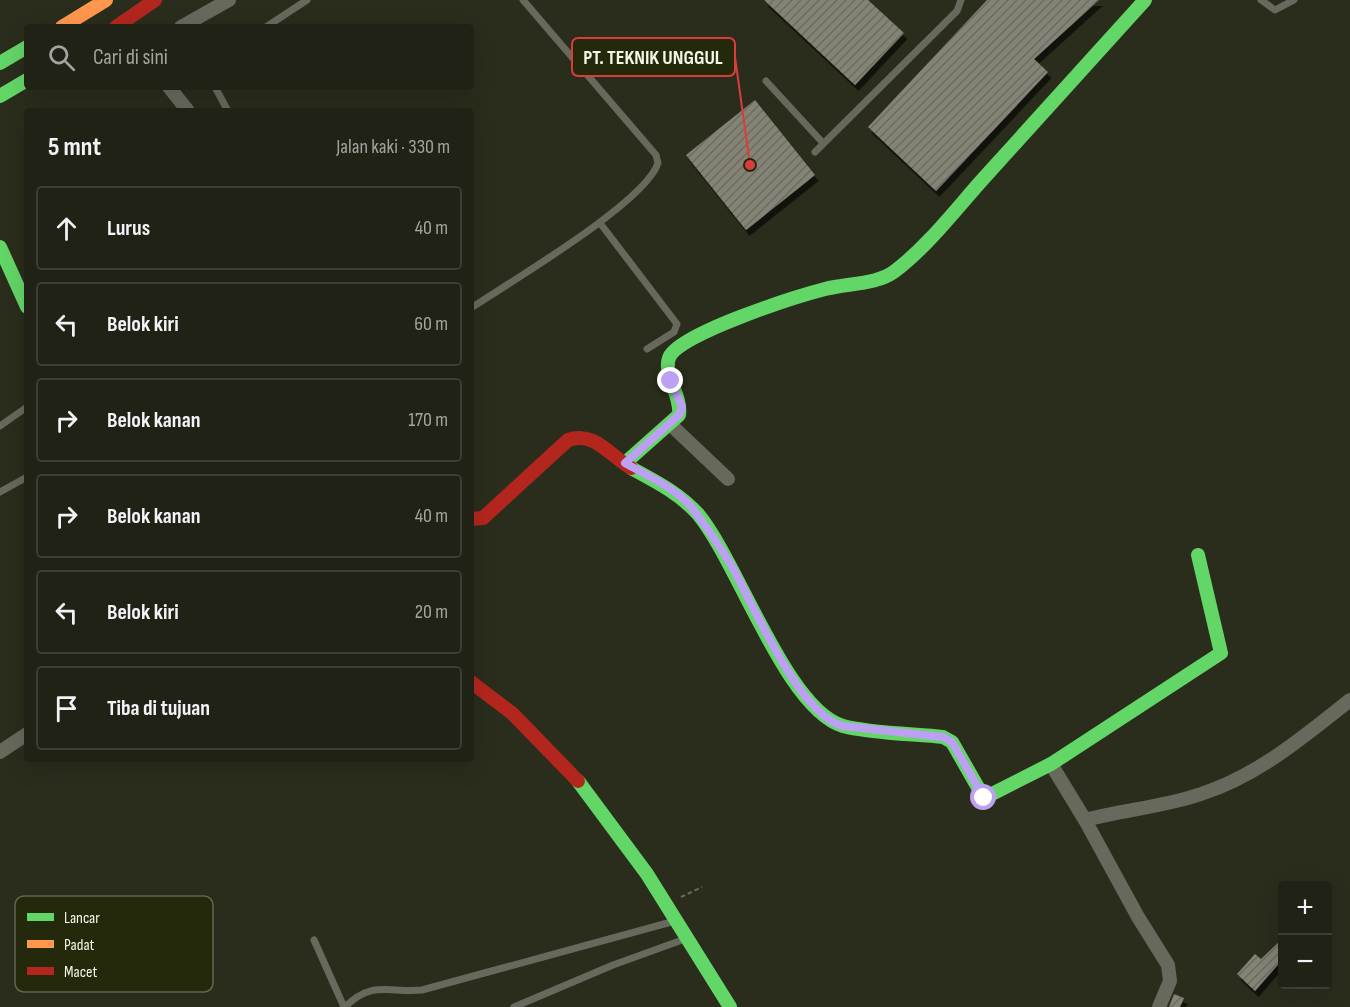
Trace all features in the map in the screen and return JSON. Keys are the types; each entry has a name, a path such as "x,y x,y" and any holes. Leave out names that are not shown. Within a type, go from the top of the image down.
{"main road":[{"path":"67,24 106,0"},
{"path":"120,24 155,0"},
{"path":"625,463 679,415 682,407 668,366 672,352 678,346 755,312 825,289 884,277 895,271 937,230 1139,2"},
{"path":"0,63 24,49"},
{"path":"0,96 24,82"},
{"path":"0,247 24,300"},
{"path":"474,519 483,518 545,459 578,436 585,435 597,440 625,463 668,488 692,508 729,562 787,671 799,688 831,721 843,726 943,737 952,742 984,798 1051,764 1221,653 1198,555"},
{"path":"474,684 530,731 582,785 609,818 730,1007"}],"street":[{"path":"186,24 229,0"},
{"path":"171,90 186,108"},
{"path":"670,424 728,479"},
{"path":"1085,820 1199,795 1220,787 1269,763 1350,699"},
{"path":"0,752 24,736"},
{"path":"1051,764 1168,965 1170,981 1159,1007"}],"lane":[{"path":"271,24 308,0"},
{"path":"474,306 600,223 648,182 658,163 656,155 523,0"},
{"path":"815,152 957,11 961,0"},
{"path":"1261,0 1275,10 1294,0"},
{"path":"766,81 823,143"},
{"path":"217,90 226,108"},
{"path":"600,223 677,324 674,332 647,349"},
{"path":"0,426 24,409"},
{"path":"0,492 24,479"},
{"path":"314,940 345,1007 354,998 371,989 386,988 403,992 422,990 676,921"},
{"path":"514,1007 613,965 687,938"}],"path":[{"path":"666,905 702,888"}],"building":[{"path":"764,0 868,0 904,33 855,85"},
{"path":"987,0 1099,0 1034,59 1048,72 936,191 868,127"},
{"path":"755,100 815,175 746,230 686,155"},
{"path":"1278,943 1278,965 1255,991 1237,974 1255,954 1261,959"},
{"path":"1174,994 1184,998 1180,1007 1169,1007"}],"traffic: fast":[{"path":"625,463 679,415 678,400 668,371 669,358 677,348 715,327 790,299 825,289 880,279 895,271 941,227 1145,0"},
{"path":"0,63 24,49"},
{"path":"0,96 24,82"},
{"path":"0,247 24,300"},
{"path":"631,468 675,494 698,514 730,565 783,664 802,692 822,714 843,726 853,728 943,737 952,742 984,798 1051,764 1221,653 1198,555"},
{"path":"578,781 647,874 730,1007"}],"traffic: slow":[{"path":"67,24 106,0"}],"traffic: jam":[{"path":"120,24 155,0"},
{"path":"474,519 483,518 568,440 578,438 594,441 631,468"},
{"path":"474,684 513,714 578,781"}],"place":[{"name":"PT. TEKNIK UNGGUL","path":"750,165"}],"route":[{"path":"671,381 682,407 679,415 625,463 668,488 692,508 729,562 787,671 799,688 831,721 843,726 943,737 952,742 984,798"}]}
